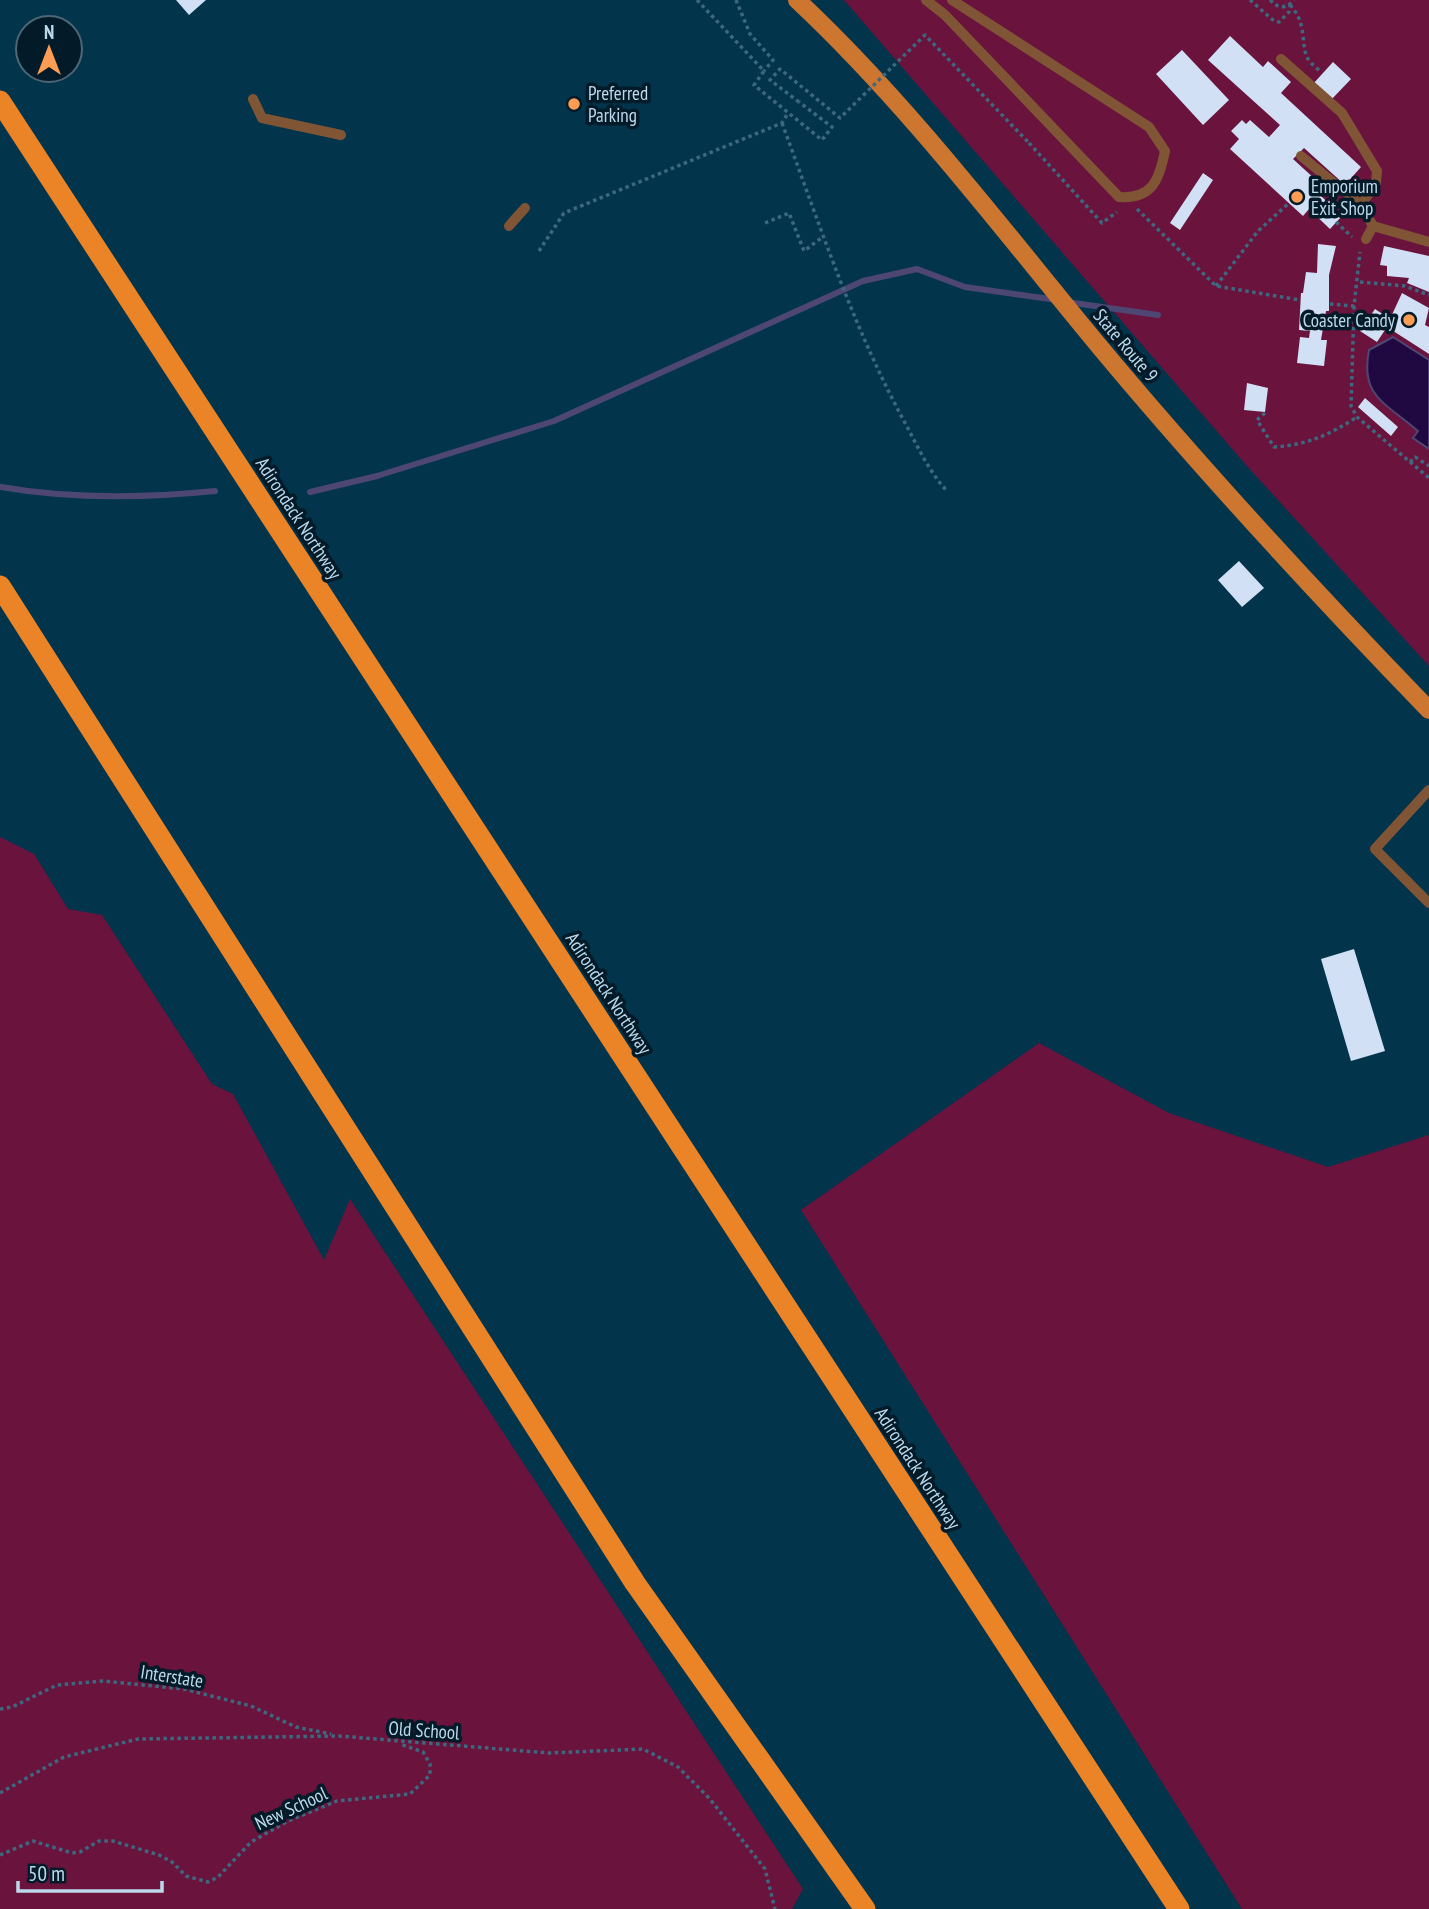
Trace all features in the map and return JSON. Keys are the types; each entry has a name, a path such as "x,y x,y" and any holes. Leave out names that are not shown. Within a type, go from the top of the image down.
{"highway":[{"name":"Adirondack Northway","path":"0,101 1179,1909"},
{"path":"0,586 635,1583 865,1909"}],"main road":[{"name":"State Route 9","path":"808,3 905,114 1092,338 1345,622 1429,710"}],"lane":[{"path":"926,0 945,15 1119,197 1136,198 1150,190 1161,171 1165,151 1149,127 952,0"},
{"path":"1281,59 1342,113 1377,171 1376,183 1361,205"},
{"path":"253,99 262,118 341,135"},
{"path":"1301,156 1361,205 1373,226 1429,242"},
{"path":"509,226 525,208"},
{"path":"1366,239 1373,226"},
{"path":"1429,790 1425,803 1375,849 1429,902"}],"path":[{"path":"697,0 764,71"},
{"path":"736,0 750,34 773,60 754,85 822,140 832,127 770,80 780,69 840,118 925,35 1102,223"},
{"path":"1250,0 1279,22 1289,12 1294,0"},
{"path":"1270,0 1278,7 1290,5"},
{"path":"1290,5 1296,12 1304,33 1307,57 1321,72"},
{"path":"539,251 564,213 782,123 788,113"},
{"path":"782,123 850,308 890,396 934,476 946,490"},
{"path":"1131,202 1216,286 1300,300"},
{"path":"1216,286 1258,231 1289,202"},
{"path":"765,223 789,213 804,251 824,236"},
{"path":"1336,222 1349,232 1360,250 1359,282 1354,306 1352,406 1357,417 1429,478"},
{"path":"1359,282 1405,286 1429,295"},
{"path":"1330,304 1354,306"},
{"path":"1265,413 1257,420 1275,447 1302,445 1331,434 1357,417"},
{"path":"1410,462 1415,457 1429,466"},
{"name":"Interstate","path":"0,1709 12,1707 57,1685 103,1681 184,1689 251,1706 296,1727 339,1736"},
{"name":"Old School","path":"0,1793 64,1757 138,1739 339,1736 549,1753 643,1749 678,1767 709,1798 765,1869 775,1909"},
{"name":"New School","path":"0,1855 33,1841 72,1853 80,1852 99,1841 113,1841 159,1855 172,1862 186,1876 208,1882 218,1877 251,1842 288,1821 337,1801 410,1794 425,1783 431,1771 423,1752 384,1741"}],"shaded area":[{"path":"844,0 1429,0 1429,666 1246,465"},
{"path":"1393,337 1429,360 1429,449 1413,438 1418,431 1378,397 1368,378 1369,350"},
{"path":"0,837 34,854 68,909 102,915 212,1084 233,1094 324,1260 350,1199 803,1889 792,1909 0,1909"},
{"path":"1039,1043 1169,1113 1328,1167 1429,1135 1429,1909 1242,1909 801,1210"}],"building":[{"path":"176,0 206,0 189,15"},
{"path":"1230,36 1263,67 1268,61 1291,82 1281,93 1361,167 1345,185 1304,148 1293,159 1327,190 1321,196 1342,216 1330,229 1309,209 1303,216 1230,149 1239,139 1231,131 1242,120 1246,124 1250,120 1269,137 1280,125 1208,60"},
{"path":"1182,50 1229,100 1203,125 1156,74"},
{"path":"1333,62 1351,79 1331,100 1313,84"},
{"path":"1203,173 1213,180 1180,230 1170,223"},
{"path":"1318,244 1336,246 1329,275 1329,311 1326,311 1321,340 1327,340 1324,366 1297,363 1300,337 1309,338 1310,331 1299,330 1301,293 1306,272 1317,273"},
{"path":"1384,246 1429,256 1429,292 1407,283 1409,278 1387,276 1387,266 1380,265"},
{"path":"1402,293 1429,308 1425,325 1429,327 1429,354 1387,327 1377,342 1360,331 1375,309 1390,319"},
{"path":"1247,383 1268,388 1265,412 1244,410"},
{"path":"1365,398 1398,427 1391,436 1358,407"},
{"path":"1239,561 1264,588 1242,607 1218,580"},
{"path":"1354,949 1385,1051 1351,1061 1321,959"}],"waterway":[{"path":"310,492 377,476 554,421 863,281 917,269 965,287 1057,300"},
{"path":"1067,302 1158,315"},
{"path":"1,487 54,494 108,496 215,491"}],"place":[{"name":"Preferred Parking","path":"574,104"},
{"name":"Emporium Exit Shop","path":"1297,197"},
{"name":"Coaster Candy","path":"1409,320"}]}
